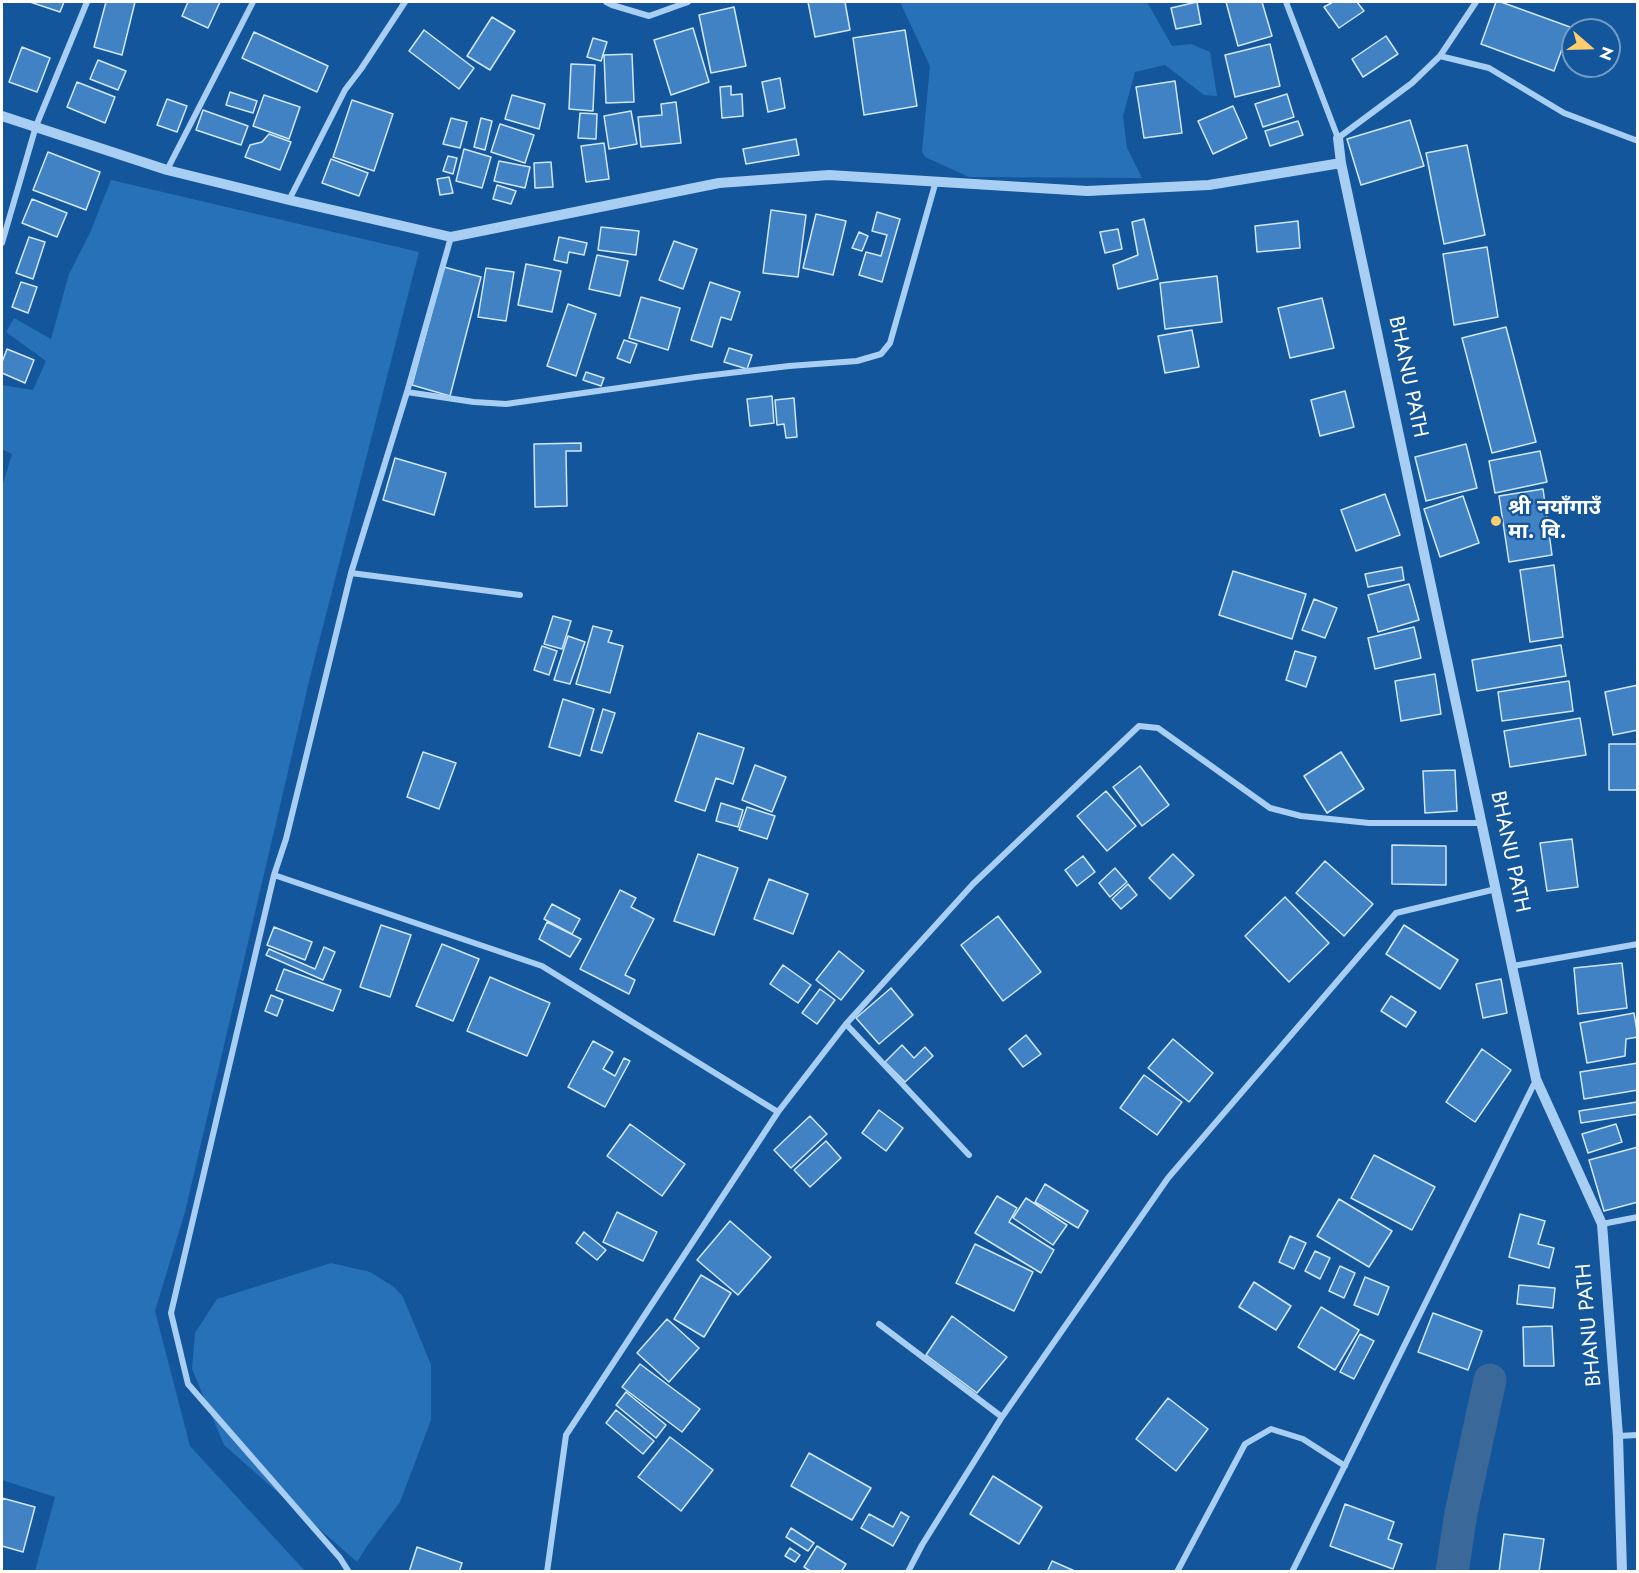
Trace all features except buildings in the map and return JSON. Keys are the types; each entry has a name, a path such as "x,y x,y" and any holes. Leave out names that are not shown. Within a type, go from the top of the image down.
{"street":[{"path":"2,243 36,126 87,2"},
{"path":"167,170 253,2"},
{"path":"290,200 345,90 362,69 405,2"},
{"path":"606,2 649,16 688,2"},
{"path":"1286,2 1338,138 1412,83 1440,56 1476,2"},
{"path":"1440,56 1489,68 1564,113 1638,141"},
{"path":"2,116 167,170 451,237 719,183 828,175 1087,191 1209,185 1341,163"},
{"name":"BHANU PATH","path":"1338,138 1341,163 1536,1079 1602,1224 1618,1436 1622,1572"},
{"path":"407,392 474,402 506,404 696,377 857,361 881,354 890,343 936,181"},
{"path":"349,1572 340,1558 188,1384 171,1313 274,875 286,839 351,573 407,392 451,237"},
{"path":"351,573 520,595"},
{"path":"547,1572 566,1435 778,1112 846,1024 973,884 1139,726 1158,728 1270,808 1300,816 1369,823 1483,823"},
{"path":"274,875 542,966 778,1112"},
{"path":"908,1572 922,1545 1002,1417 1168,1178 1396,913 1497,889"},
{"path":"1513,966 1638,945"},
{"path":"846,1024 969,1155"},
{"path":"1292,1572 1536,1079"},
{"path":"1602,1224 1638,1217"},
{"path":"879,1324 1002,1417"},
{"path":"1177,1572 1245,1444 1271,1429 1303,1439 1345,1466"},
{"path":"1618,1436 1638,1435"}],"shaded area":[{"path":"900,2 1147,2 1172,46 1191,44 1210,52 1217,96 1204,95 1165,65 1135,72 1123,116 1127,148 1142,178 969,177 925,157 922,151 930,66"},
{"path":"111,180 419,252 311,673 185,1212 155,1311 190,1446 305,1571 35,1571 55,1497 2,1480 2,487 12,454 2,449 2,385 33,390 46,361 6,332 14,318 51,339 69,274 90,233"},
{"path":"331,1263 370,1272 394,1287 403,1297 431,1365 431,1420 400,1502 357,1562 224,1445 192,1369 195,1333 217,1299"}],"waterway":[{"path":"1452,1572 1461,1513 1490,1380"}],"place":[{"name":"श्री नयाँगाउँ मा. वि.","path":"1496,521"}]}
